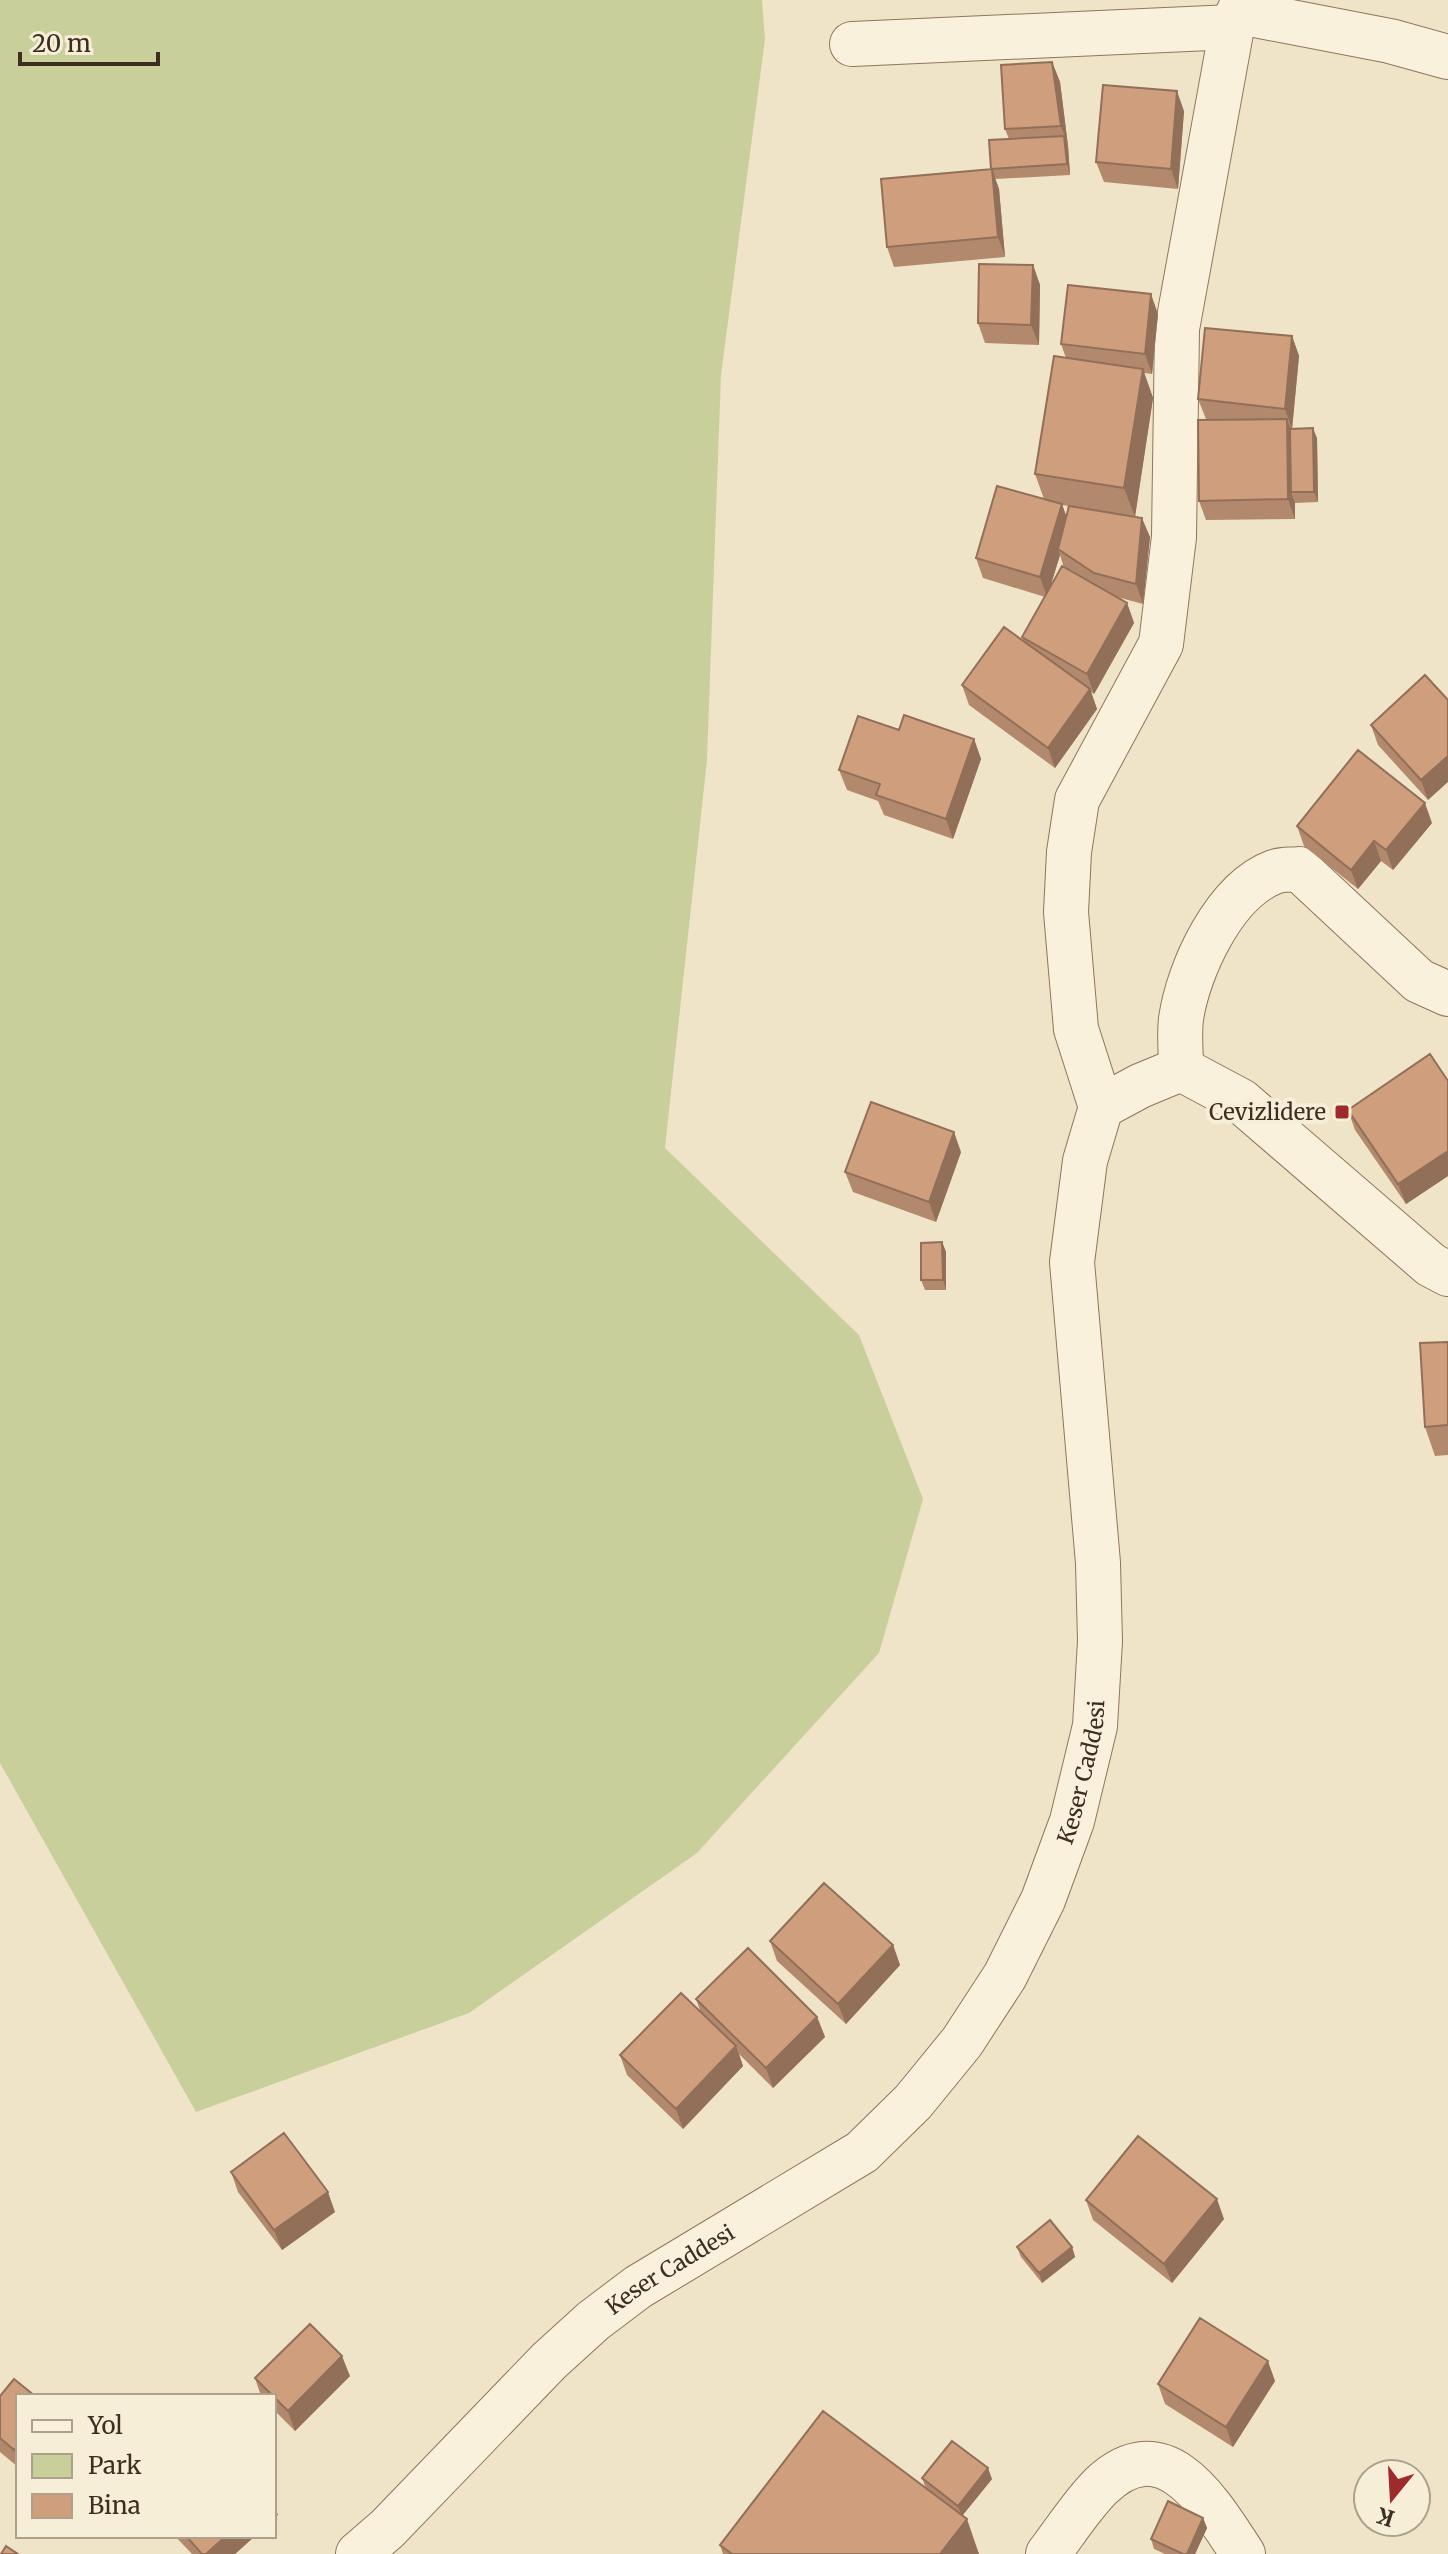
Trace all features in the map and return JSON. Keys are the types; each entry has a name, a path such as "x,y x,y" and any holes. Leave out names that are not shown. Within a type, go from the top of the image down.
{"street":[{"path":"1181,1069 1101,1107 1076,1029 1066,912 1069,852 1077,800 1161,644 1174,537 1177,329 1238,13"},
{"path":"852,44 1238,13 1390,41 1448,57"},
{"path":"1181,1069 1181,1020 1195,965 1221,920 1245,890 1275,871 1299,869 1407,971 1419,981 1448,994"},
{"path":"1181,1069 1241,1101 1431,1265 1448,1274"},
{"name":"Keser Caddesi","path":"376,2546 549,2361 593,2321 638,2287 862,2152 913,2102 962,2042 1012,1963 1043,1900 1072,1821 1095,1726 1100,1641 1098,1563 1072,1262 1085,1161 1101,1107"},
{"path":"1048,2554 1101,2487 1125,2468 1146,2461 1174,2470 1197,2491 1243,2554"}],"green space":[{"path":"0,0 762,0 765,39 721,375 707,760 665,1148 859,1335 923,1499 879,1653 697,1853 469,2013 196,2112 0,1763"}],"building":[{"path":"1052,62 1061,126 1005,129 1001,65"},
{"path":"1103,85 1177,91 1171,169 1096,162"},
{"path":"1064,136 1067,164 991,169 989,140"},
{"path":"992,169 998,237 887,247 881,179"},
{"path":"979,264 1033,265 1031,325 978,323"},
{"path":"1068,285 1151,294 1145,354 1061,344"},
{"path":"1205,328 1292,336 1285,409 1198,399"},
{"path":"1054,356 1143,369 1124,488 1035,474"},
{"path":"1287,419 1288,499 1199,501 1198,420"},
{"path":"1313,428 1314,492 1291,492 1290,429"},
{"path":"997,486 1062,504 1040,577 976,558"},
{"path":"1069,506 1142,518 1136,584 1094,573 1058,549"},
{"path":"1062,566 1127,603 1087,674 1022,637"},
{"path":"1004,627 1090,689 1048,748 962,685"},
{"path":"1425,675 1448,700 1448,756 1421,780 1371,725"},
{"path":"904,715 974,739 946,819 876,795 880,784 839,770 858,716 899,730"},
{"path":"1358,750 1425,803 1386,850 1374,841 1351,870 1297,826"},
{"path":"1430,1054 1448,1081 1448,1151 1398,1184 1348,1110"},
{"path":"871,1102 954,1132 929,1202 845,1172"},
{"path":"942,1242 943,1280 921,1280 921,1243"},
{"path":"1448,1342 1448,1425 1425,1427 1420,1343"},
{"path":"824,1883 893,1945 838,2004 770,1941"},
{"path":"748,1948 817,2017 766,2068 696,1999"},
{"path":"681,1993 736,2046 676,2109 620,2055"},
{"path":"284,2133 328,2192 274,2230 231,2172"},
{"path":"1138,2136 1217,2199 1164,2264 1086,2200"},
{"path":"1050,2220 1072,2247 1039,2273 1017,2247"},
{"path":"1200,2318 1268,2361 1226,2427 1158,2384"},
{"path":"310,2324 342,2356 288,2411 276,2399 276,2394 271,2394 255,2378"},
{"path":"14,2379 33,2394 16,2394 14,2450 0,2438 0,2396"},
{"path":"823,2411 967,2519 940,2554 732,2554 720,2545"},
{"path":"952,2441 988,2468 958,2506 922,2478"},
{"path":"1168,2501 1203,2518 1187,2554 1151,2539"},
{"path":"188,2538 224,2538 206,2554 202,2554"},
{"path":"6,2546 18,2554 1,2554"}],"place":[{"name":"Cevizlidere","path":"1342,1112"}]}
